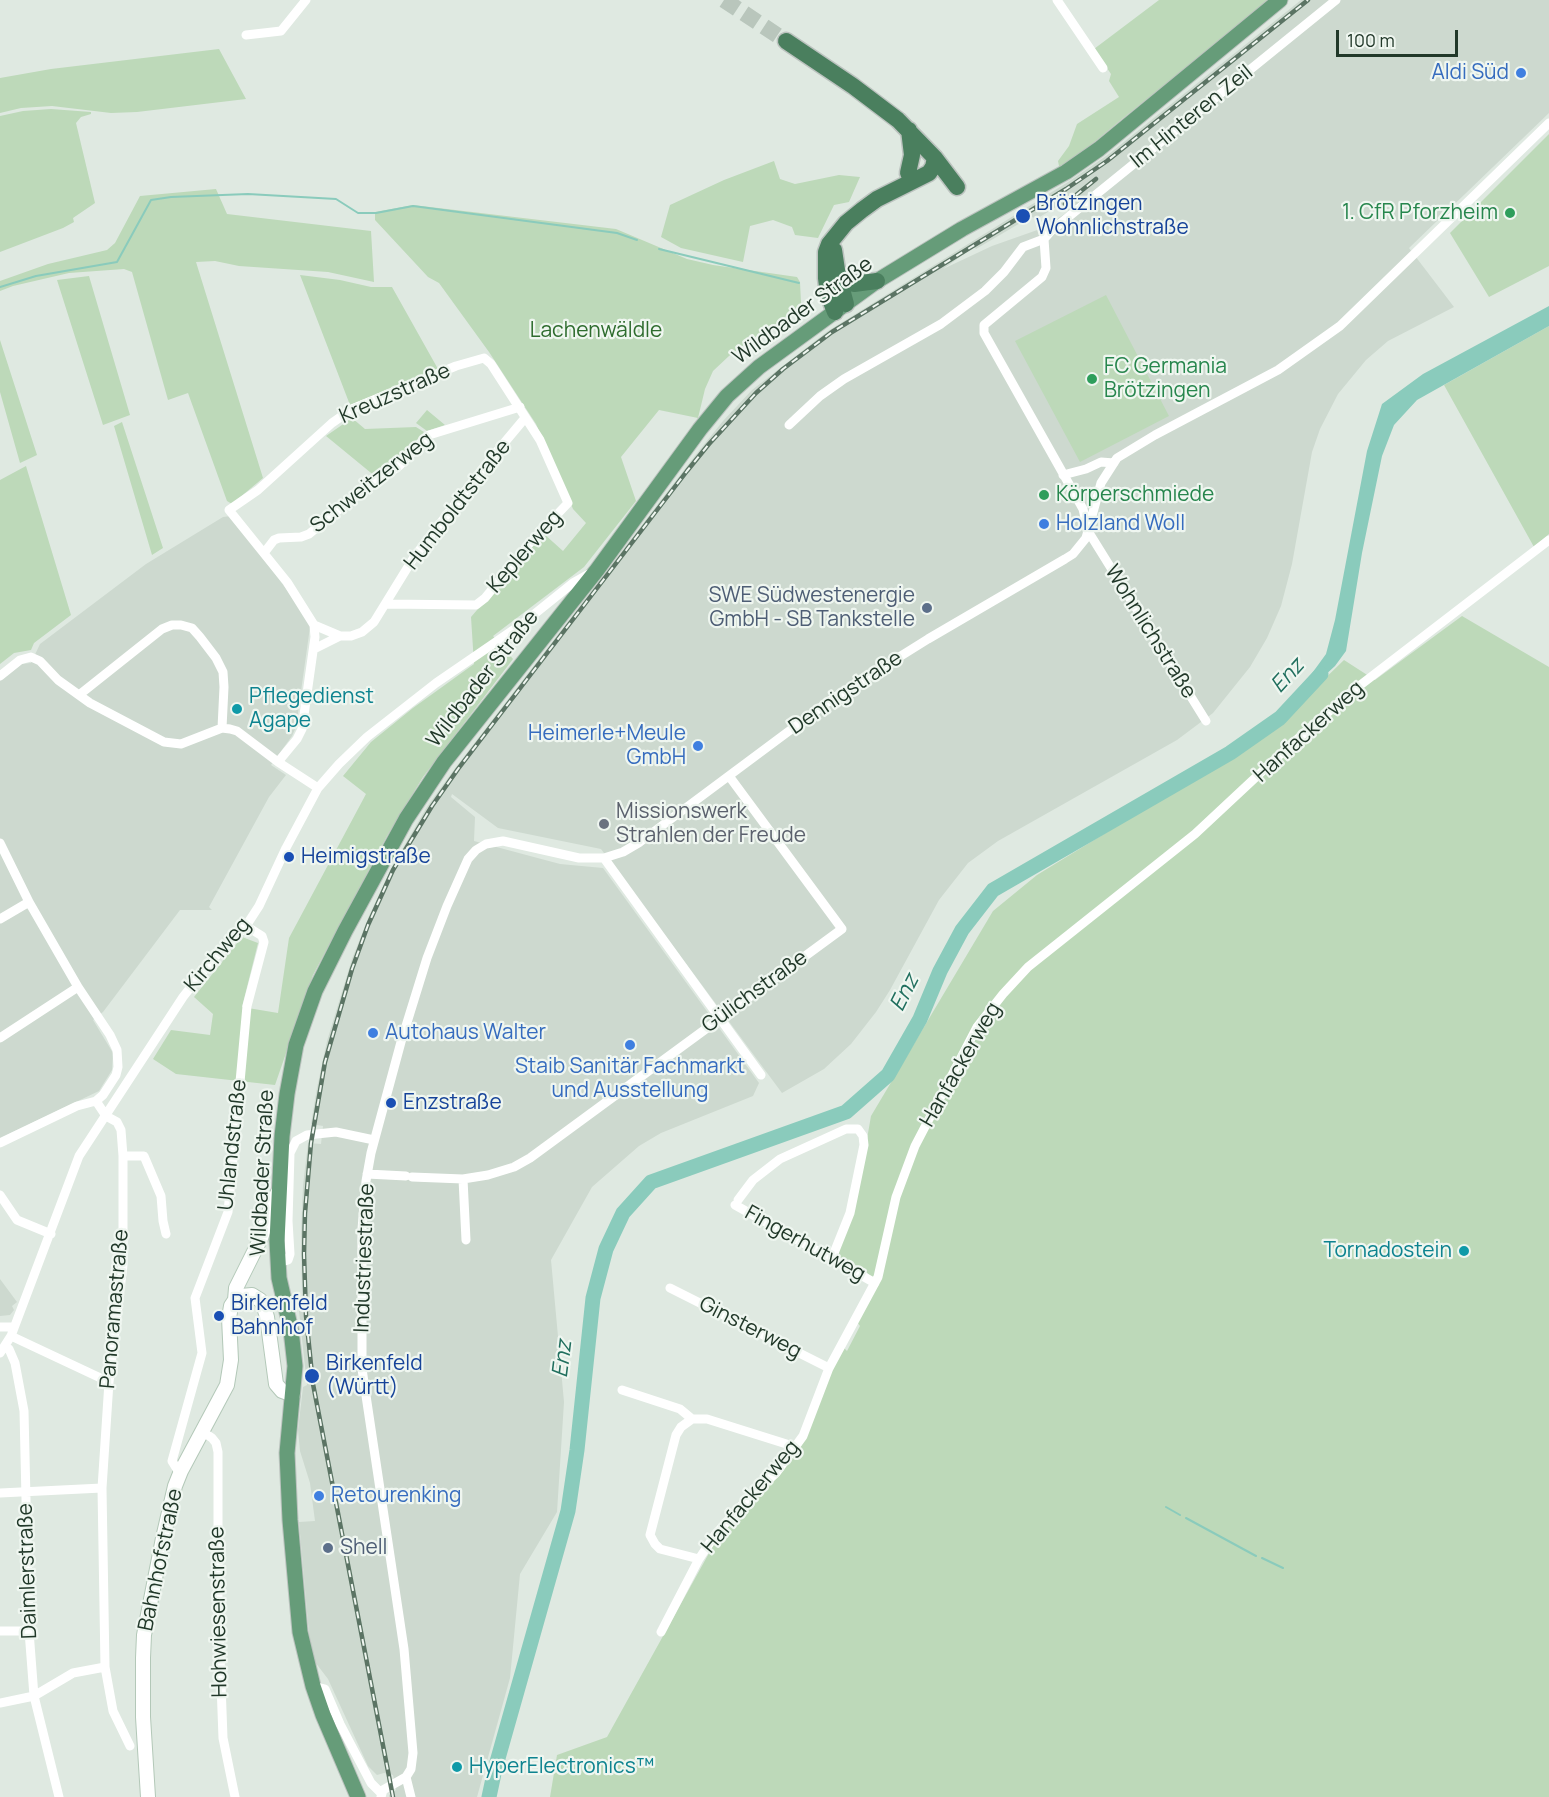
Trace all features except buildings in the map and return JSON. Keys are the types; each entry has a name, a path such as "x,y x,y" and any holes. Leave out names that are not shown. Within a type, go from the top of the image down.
{"highway":[{"path":"786,41 869,97 909,130 935,158 957,187"},
{"path":"908,173 912,155 909,130"},
{"path":"877,199 888,187 924,162 935,158"},
{"path":"840,308 828,294 825,258 829,244 855,215 877,199 929,173 935,158"},
{"path":"835,237 840,308"},
{"path":"839,277 854,285 877,281"}],"main road":[{"name":"Wildbader Straße","path":"358,1797 323,1715 313,1686 300,1632 290,1520 287,1453 295,1366 278,1263 278,1192 287,1094 296,1045 326,968 375,873 426,788 451,753 597,570 700,429 727,396 759,367 877,281 1083,160 1280,0"},
{"name":"Bahnhofstraße","path":"148,1797 142,1683 144,1635 163,1538 181,1471 227,1384 231,1360 229,1318 231,1306 235,1300 236,1288 261,1238 278,1192"},
{"path":"235,1300 241,1296 252,1295 263,1304 267,1317 272,1371 276,1384 285,1393 293,1395"}],"street":[{"path":"246,35 281,31 306,0"},
{"path":"1057,0 1103,68"},
{"name":"Im Hinteren Zeil","path":"789,425 820,396 844,379 941,324 985,291 1004,272 1023,247 1044,239 1336,0"},
{"path":"1088,531 1101,483 1118,458 1148,438 1278,370 1325,338 1358,310 1549,123"},
{"name":"Wohnlichstraße","path":"1044,239 1046,268 1042,276 984,325 984,333 1083,509 1088,531 1206,721"},
{"name":"Humboldtstraße","path":"314,649 339,636 351,636 369,627 387,604 414,557 525,418 491,363 484,358"},
{"name":"Kreuzstraße","path":"264,553 229,510 258,490 332,423 352,409 456,366 484,358"},
{"name":"Schweitzerweg","path":"264,553 274,540 309,534 348,502 399,466 429,435 520,407"},
{"name":"Keplerweg","path":"387,604 476,604 485,598 536,536 568,503 540,440 525,418"},
{"path":"1063,475 1101,462 1114,463"},
{"name":"Dennigstraße","path":"604,858 623,852 640,842 832,699 864,678 1065,559 1082,543 1088,531"},
{"name":"Hanfackerweg","path":"661,1632 699,1559 722,1526 776,1473 803,1436 830,1368 875,1283 882,1263 896,1197 915,1146 977,1028 1009,986 1042,955 1195,834 1350,693 1549,540"},
{"path":"264,553 287,582 314,625 314,649 302,729 297,739 278,762"},
{"name":"Kirchweg","path":"2,1350 13,1332 79,1156 183,997 212,960 246,926 259,906 318,788 367,737 436,683 522,624 573,583 597,570"},
{"path":"550,602 568,606"},
{"path":"79,695 162,629 172,625 181,625 192,628 216,658 223,672 222,728"},
{"path":"314,625 339,636"},
{"path":"0,676 20,660 31,657 40,661 58,680 90,704 164,742 181,744 222,728 237,731 318,788"},
{"name":"Gülichstraße","path":"463,1179 488,1175 514,1167 530,1158 842,929 729,776"},
{"name":"Industriestraße","path":"411,1797 406,1777 411,1769 413,1753 403,1637 362,1369 362,1229 367,1174 374,1140 427,958 464,866 472,854 486,844 503,841 567,856 604,858"},
{"path":"0,843 29,902 78,987 110,1035 117,1050 118,1067 116,1075 103,1095 96,1101 78,1106 0,1143"},
{"path":"604,858 761,1075"},
{"path":"0,919 29,902"},
{"name":"Uhlandstraße","path":"181,1471 172,1461 202,1353 195,1298 228,1212 247,1006 264,942 262,936 246,926"},
{"path":"0,1038 78,987"},
{"name":"Panoramastraße","path":"96,1101 106,1116 117,1122 121,1130 123,1156 123,1264 109,1382 102,1488 105,1667 113,1711 130,1746"},
{"name":"Fingerhutweg","path":"832,1258 850,1213 864,1145 863,1136 858,1130 846,1130 786,1156 753,1180 736,1203 875,1283"},
{"path":"278,1263 288,1260 290,1254 288,1221 290,1153 296,1141 307,1135 336,1132 374,1140"},
{"path":"123,1156 144,1156 161,1196 166,1234"},
{"path":"367,1174 463,1179 466,1240"},
{"path":"0,1195 17,1220 51,1233"},
{"name":"Ginsterweg","path":"670,1288 830,1368"},
{"path":"0,1327 109,1382"},
{"name":"Daimlerstraße","path":"2,1350 9,1349 15,1363 24,1411 29,1631 34,1696 59,1797"},
{"path":"622,1390 680,1409 692,1419"},
{"path":"699,1559 660,1549 650,1535 676,1435 684,1424 692,1419 706,1419 796,1447"},
{"name":"Hohwiesenstraße","path":"202,1432 212,1437 218,1452 218,1602 223,1738 235,1797"},
{"path":"0,1493 102,1488"},
{"path":"0,1631 29,1631"},
{"path":"0,1703 34,1696 72,1673 105,1667"},
{"path":"313,1686 325,1689 340,1724 371,1783 381,1795 406,1777"}],"shaded area":[{"path":"1301,0 1549,0 1549,113 1409,248 1454,307 1388,341 1366,360 1338,394 1320,429 1312,452 1292,564 1281,606 1267,638 1250,667 1213,713 1177,740 998,841 968,863 939,900 876,1012 851,1044 824,1069 782,1093 601,849 498,828 452,794 451,797 475,817 474,841 560,864 603,868 759,1083 753,1096 661,1133 639,1146 592,1187 551,1260 564,1402 557,1512 520,1574 510,1678 477,1797 389,1797 396,1790 393,1775 384,1773 377,1775 368,1766 328,1679 315,1662 309,1634 299,1522 315,1521 310,1483 300,1451 298,1430 303,1387 307,1385 299,1311 302,1296 303,1186 308,1143 321,1144 323,1126 311,1124 327,1041 352,959 369,916 394,863 427,807 453,771 694,457 752,390 828,331 1068,182 1109,154","holes":["1061,204 1069,211 1043,228 992,246 943,269 974,247 976,249 1030,217 1038,218"]},
{"path":"231,516 306,615 310,627 296,727 271,765 286,775 269,797 209,907 212,910 180,910 103,1012 93,1020 113,1053 112,1070 99,1091 0,1138 0,681 21,664 31,663 40,644 146,564 223,517"},
{"path":"0,1279 17,1302 12,1306 14,1310 10,1315 0,1316"}],"green space":[{"path":"1159,0 1271,0 1060,171 1058,161 1069,146 1077,124 1119,97 1109,81 1111,74 1094,49"},
{"path":"219,49 246,99 137,112 111,113 52,106 21,108 0,113 0,78 51,69"},
{"path":"51,109 91,112 81,117 76,123 95,203 73,218 74,222 63,228 0,252 0,116 23,111"},
{"name":"1. CfR Pforzheim","path":"1549,134 1549,266 1489,297 1450,233"},
{"path":"774,161 780,179 795,184 839,175 860,177 849,202 834,205 818,238 795,235 792,227 773,220 750,226 743,262 681,248 661,237 670,205 724,180"},
{"path":"216,189 227,214 371,231 374,282 328,272 239,266 215,261 196,262 263,478 232,504 227,501 188,393 168,400 132,272 124,269 69,273 0,291 0,281 48,264 107,250 115,243 140,196"},
{"name":"Lachenwäldle","path":"413,205 616,229 687,259 797,277 800,282 801,303 799,310 749,341 713,371 705,389 698,418 659,410 621,457 636,501 584,567 493,636 513,659 423,777 387,836 313,975 275,1085 176,1074 153,1059 171,1030 210,1035 213,1014 194,997 242,937 258,943 242,1007 278,1013 289,938 366,794 343,776 371,742 474,664 471,617 543,533 563,551 586,523 573,509 536,424 489,352 439,283 428,277 375,220 375,212"},
{"path":"300,275 371,287 392,287 438,369 350,405"},
{"path":"89,276 130,415 103,425 57,280"},
{"name":"FC Germania Brötzingen","path":"1106,295 1169,416 1080,462 1015,341"},
{"path":"1549,326 1549,534 1534,547 1444,385"},
{"path":"0,340 37,455 20,463 0,392"},
{"path":"427,410 445,425 427,431 416,423"},
{"path":"352,418 365,429 416,427 424,432 398,460 376,477 326,436"},
{"path":"122,422 163,548 152,555 114,426"},
{"path":"26,466 71,615 34,643 31,650 14,653 0,664 0,480"},
{"path":"1462,616 1549,667 1549,1797 550,1797 557,1755 607,1737 718,1537 799,1451 843,1347 847,1351 860,1326 857,1322 876,1283 864,1269 839,1257 839,1248 871,1116 993,911 1037,875 1236,753 1280,722 1344,660 1375,680"}],"water":[{"path":"1549,306 1549,326 1417,400 1394,425 1382,456 1362,553 1346,651 1335,666 1309,690 1305,683 1326,654 1335,620 1367,451 1382,404 1423,374"}],"waterway":[{"path":"0,287 36,276 117,262 151,200 171,197 248,194 336,199 358,213 376,213 413,206 617,233 637,240"},
{"path":"659,249 799,283"},
{"name":"Enz","path":"489,1797 568,1511 577,1450 593,1298 606,1249 623,1213 651,1182 846,1112 888,1075 920,1019 940,971 962,930 993,890 1230,753 1280,718 1321,674"},
{"path":"1166,1507 1180,1515"},
{"path":"1186,1518 1256,1556"},
{"path":"1262,1558 1283,1568"}],"tunnel":[{"path":"724,0 786,41"}],"railway":[{"path":"393,1797 313,1384 306,1316 304,1254 311,1143 325,1062 352,969 368,925 393,870 432,806 458,769 687,471 756,393 783,369 832,332 1066,189 1107,161 1308,0"},
{"path":"1065,204 1096,179"}],"place":[{"name":"Aldi Süd","path":"1521,73"},
{"name":"1. CfR Pforzheim","path":"1510,213"},
{"name":"Brötzingen Wohnlichstraße","path":"1023,216"},
{"name":"FC Germania Brötzingen","path":"1092,379"},
{"name":"Körperschmiede","path":"1044,495"},
{"name":"Holzland Woll","path":"1044,524"},
{"name":"SWE Südwestenergie GmbH - SB Tankstelle","path":"927,608"},
{"name":"Pflegedienst Agape","path":"237,709"},
{"name":"Heimerle+Meule GmbH","path":"698,746"},
{"name":"Missionswerk Strahlen der Freude","path":"604,824"},
{"name":"Heimigstraße","path":"289,857"},
{"name":"Autohaus Walter","path":"373,1033"},
{"name":"Staib Sanitär Fachmarkt und Ausstellung","path":"630,1045"},
{"name":"Enzstraße","path":"391,1103"},
{"name":"Tornadostein","path":"1464,1251"},
{"name":"Birkenfeld Bahnhof","path":"219,1316"},
{"name":"Birkenfeld (Württ)","path":"312,1376"},
{"name":"Retourenking","path":"319,1496"},
{"name":"Shell","path":"328,1548"},
{"name":"HyperElectronics™","path":"457,1767"}]}
